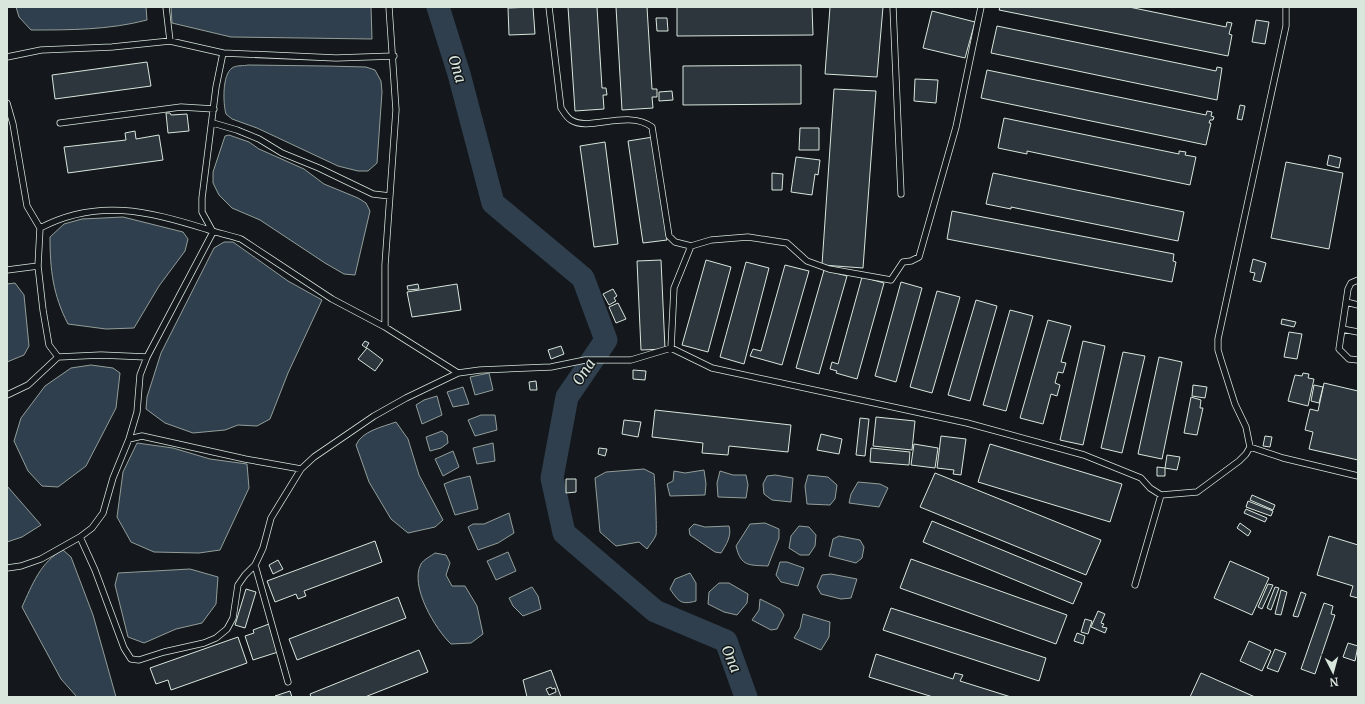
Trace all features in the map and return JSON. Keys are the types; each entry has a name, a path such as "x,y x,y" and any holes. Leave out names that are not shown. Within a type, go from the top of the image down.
{"lane":[{"path":"166,7 170,41"},
{"path":"385,327 385,265 396,110 394,56 389,7"},
{"path":"549,7 561,108 571,120 577,122 585,123 627,120 647,123 652,127 669,236 675,242 691,246 711,240 748,237 787,243 807,261 829,269 891,280 903,262 911,261 920,257 956,127 981,7"},
{"path":"893,7 900,194"},
{"path":"80,537 95,570 124,648 131,659 138,660 164,652 204,643 216,638 227,629 230,624 233,618 238,585 255,565 263,548 271,518 301,468 314,457 374,416 406,398 458,373 480,370 551,367 585,360 631,360 672,348 712,368 967,423 1084,456 1140,478 1150,488 1161,495 1197,492 1239,461 1250,447 1246,427 1235,404 1218,350 1218,339 1286,26 1286,7"},
{"path":"7,56 41,50 112,47 170,41 223,53 336,58 394,56"},
{"path":"213,232 202,212 202,198 223,53"},
{"path":"7,103 13,124 27,206 40,228 38,266 47,338 52,351 58,357"},
{"path":"60,123 181,107 214,109"},
{"path":"212,124 237,130 259,139 282,152 373,194 390,196"},
{"path":"40,228 70,214 95,210 124,210 154,214 241,239 332,299 385,327 458,373"},
{"path":"7,568 20,566 41,559 80,537 92,528 103,513 113,478 129,439 137,412 140,375 147,357 213,232"},
{"path":"672,348 674,288 691,246"},
{"path":"7,270 38,266"},
{"path":"1358,280 1351,283 1348,289 1339,349 1349,358 1358,360"},
{"path":"1346,302 1358,304"},
{"path":"1342,329 1358,332"},
{"path":"7,395 28,385 58,357 101,355 147,357"},
{"path":"129,439 142,436 252,461 301,468"},
{"path":"1250,447 1283,458 1358,476"},
{"path":"1135,585 1161,495"},
{"path":"255,565 288,682"}],"water":[{"path":"16,7 146,7 147,20 104,28 31,30 19,17"},
{"path":"171,7 371,7 372,39 231,37 172,23"},
{"path":"248,65 366,67 375,70 381,81 382,92 377,163 368,171 358,171 338,166 257,128 232,119 226,114 225,109 224,90 226,77 232,68"},
{"path":"229,135 249,142 259,149 304,169 324,184 358,198 366,203 370,211 355,275 344,274 325,263 260,220 232,208 219,195 213,183 213,172 225,136"},
{"path":"123,217 183,232 188,239 185,251 159,286 134,328 106,329 68,324 59,303 53,282 50,237 64,224 82,219"},
{"path":"224,242 233,242 288,281 322,300 288,373 270,419 257,426 238,425 225,430 193,433 165,423 146,409 147,397 161,353 214,248"},
{"path":"15,283 24,295 29,346 24,355 7,362 7,284"},
{"path":"91,365 113,368 120,373 116,408 86,466 58,487 42,486 28,471 14,441 21,418 45,386 71,368"},
{"path":"489,373 493,390 475,395 470,377"},
{"path":"463,387 469,404 453,407 447,392"},
{"path":"437,396 442,415 422,424 416,405 424,400"},
{"path":"481,415 495,415 497,430 475,436 468,420"},
{"path":"396,422 408,439 419,475 443,520 435,527 408,533 391,519 369,482 356,445 363,436 368,433"},
{"path":"442,431 447,435 448,443 441,448 430,451 426,437"},
{"path":"137,443 173,448 210,459 247,464 249,488 220,550 199,553 154,552 131,542 117,517 123,472"},
{"path":"493,443 495,461 477,464 473,448"},
{"path":"453,451 459,467 443,476 435,459"},
{"path":"644,469 654,474 656,535 647,549 639,542 616,546 600,532 595,478 606,472"},
{"path":"704,470 706,484 705,495 670,496 667,484 673,481 674,471 685,473"},
{"path":"720,471 733,475 746,475 748,485 746,498 718,497 717,483"},
{"path":"775,475 793,478 791,502 772,500 764,494 763,484 767,476"},
{"path":"808,475 828,477 837,485 835,499 830,505 807,504 805,486"},
{"path":"470,476 478,509 455,515 444,484"},
{"path":"858,482 880,484 888,488 879,507 849,503 851,494"},
{"path":"7,486 41,525 22,537 7,542"},
{"path":"509,513 514,533 498,543 478,550 468,527 473,524 484,524"},
{"path":"765,523 779,529 779,538 768,566 747,564 740,558 736,546 750,524"},
{"path":"694,524 705,527 729,526 730,533 727,544 721,553 715,552 690,535 689,529"},
{"path":"799,526 809,527 816,535 815,546 809,555 800,555 789,548 791,536"},
{"path":"839,536 860,540 864,547 862,558 856,563 829,556 833,539"},
{"path":"63,550 71,557 93,615 116,697 77,697 61,679 22,607 43,567 49,560"},
{"path":"508,552 516,571 496,580 487,561"},
{"path":"435,553 446,555 450,563 446,575 452,586 465,586 477,606 483,634 471,643 451,644 438,629 421,595 418,573 421,564"},
{"path":"780,562 787,562 804,568 798,586 781,582 776,575"},
{"path":"190,569 218,577 216,604 202,623 176,629 144,643 128,637 115,585 118,573"},
{"path":"690,573 696,583 696,601 687,603 678,600 670,589 675,579"},
{"path":"831,574 857,579 851,598 841,599 821,594 817,587 822,575"},
{"path":"719,583 729,583 748,594 747,603 737,615 724,612 708,604 709,592"},
{"path":"532,587 538,596 541,609 523,616 513,606 509,598"},
{"path":"760,599 780,609 784,615 777,629 771,630 752,620 759,610"},
{"path":"803,614 830,622 829,637 821,650 794,638 800,628"}],"building":[{"path":"533,7 535,34 509,35 508,8"},
{"path":"568,7 597,7 602,88 606,88 607,95 603,95 604,109 575,111"},
{"path":"616,7 647,7 652,89 657,89 657,97 652,97 653,108 622,110"},
{"path":"677,7 812,7 813,35 677,36"},
{"path":"830,7 883,7 877,77 825,74"},
{"path":"1000,7 1129,7 1226,27 1227,22 1232,23 1229,34 1232,35 1228,56 999,10"},
{"path":"932,11 975,22 965,58 923,48"},
{"path":"656,18 667,18 668,31 657,31"},
{"path":"1256,20 1269,22 1265,44 1252,42"},
{"path":"997,26 1216,71 1217,67 1222,68 1217,100 991,53"},
{"path":"147,62 151,86 55,99 52,75"},
{"path":"801,65 801,104 683,105 683,66"},
{"path":"987,70 1206,115 1207,111 1212,112 1211,116 1214,117 1209,123 1211,123 1206,145 981,98"},
{"path":"915,79 938,80 936,103 914,101"},
{"path":"834,89 876,91 863,268 822,265"},
{"path":"672,91 673,100 659,101 659,92"},
{"path":"1240,105 1245,106 1242,120 1237,119"},
{"path":"166,113 170,113 171,115 187,114 189,131 168,133"},
{"path":"1004,118 1179,154 1179,151 1186,152 1185,155 1196,157 1190,185 1027,151 1027,154 998,148"},
{"path":"800,128 819,128 819,150 799,150"},
{"path":"135,131 136,139 159,135 163,160 68,173 64,147 126,140 125,133"},
{"path":"653,137 667,240 643,243 628,141"},
{"path":"605,142 618,244 594,247 580,146"},
{"path":"1329,155 1341,158 1339,168 1327,165"},
{"path":"796,157 820,160 818,175 815,174 812,195 791,192"},
{"path":"1286,162 1343,173 1329,249 1271,238"},
{"path":"772,173 783,174 782,190 772,190"},
{"path":"993,173 1184,212 1178,241 1011,207 1011,209 986,204"},
{"path":"952,211 1174,254 1173,261 1176,262 1172,282 947,239"},
{"path":"1253,259 1266,263 1261,282 1253,280 1255,273 1250,272"},
{"path":"661,260 665,349 641,350 637,261"},
{"path":"706,260 731,267 708,352 682,345"},
{"path":"746,262 769,268 744,364 720,357"},
{"path":"785,265 809,271 782,365 750,356 753,349 761,351"},
{"path":"824,270 847,276 819,374 796,368"},
{"path":"862,277 884,283 857,379 836,373 837,371 830,369 832,362 838,364"},
{"path":"901,282 922,288 896,382 875,376"},
{"path":"418,284 419,289 408,290 407,286"},
{"path":"457,284 461,310 412,317 407,292"},
{"path":"613,289 617,296 614,298 616,301 609,305 603,294"},
{"path":"937,291 960,297 932,393 910,387"},
{"path":"976,300 997,306 970,401 948,395"},
{"path":"618,303 626,319 616,323 609,307"},
{"path":"1010,310 1033,316 1006,411 983,405"},
{"path":"1282,319 1296,322 1294,327 1281,324"},
{"path":"1048,320 1071,326 1061,362 1066,363 1063,373 1058,372 1055,383 1060,385 1057,396 1051,394 1043,424 1020,418"},
{"path":"1289,332 1302,334 1297,359 1284,357"},
{"path":"365,341 369,343 366,348 362,345"},
{"path":"1083,341 1105,346 1083,445 1060,440"},
{"path":"561,346 564,354 551,359 548,350"},
{"path":"367,348 383,360 375,371 358,359"},
{"path":"1123,352 1145,356 1122,453 1101,448"},
{"path":"1159,357 1182,362 1162,459 1138,454"},
{"path":"633,370 646,371 645,380 633,379"},
{"path":"1303,373 1309,374 1308,378 1314,379 1308,406 1288,401 1295,375 1302,376"},
{"path":"536,381 537,390 530,390 529,382"},
{"path":"1324,383 1358,391 1358,460 1309,449 1313,432 1305,430 1310,409 1318,411"},
{"path":"1193,385 1207,387 1205,398 1192,396"},
{"path":"1314,385 1323,387 1319,403 1311,401"},
{"path":"1191,397 1201,400 1200,408 1203,408 1197,435 1184,433"},
{"path":"655,410 791,425 788,452 729,446 728,455 702,453 703,443 652,437"},
{"path":"876,417 915,421 912,450 873,446"},
{"path":"860,418 869,419 865,456 856,455"},
{"path":"624,420 641,422 638,437 622,434"},
{"path":"821,434 842,439 839,454 817,450"},
{"path":"941,436 966,439 961,475 953,474 954,470 937,468"},
{"path":"1265,436 1272,437 1270,447 1263,446"},
{"path":"914,444 938,448 935,468 911,465"},
{"path":"990,444 1122,484 1110,522 978,482"},
{"path":"599,448 607,449 605,456 598,454"},
{"path":"871,448 910,452 909,465 870,462"},
{"path":"1167,455 1180,457 1177,470 1165,468"},
{"path":"1157,467 1165,468 1165,476 1157,476"},
{"path":"935,473 1101,540 1086,575 920,507"},
{"path":"566,479 576,479 576,492 566,493"},
{"path":"1252,495 1275,505 1273,510 1250,500"},
{"path":"1248,501 1273,511 1271,516 1246,507"},
{"path":"1246,509 1267,518 1265,522 1244,513"},
{"path":"932,521 1082,583 1073,604 923,542"},
{"path":"1240,523 1251,531 1248,536 1237,528"},
{"path":"1329,536 1358,545 1358,598 1350,596 1353,586 1317,575"},
{"path":"375,541 382,562 304,591 306,596 298,599 296,594 275,602 267,581"},
{"path":"911,559 1067,615 1056,644 900,588"},
{"path":"278,560 283,569 273,574 269,565"},
{"path":"1230,561 1269,578 1252,615 1214,598"},
{"path":"1268,584 1273,585 1262,609 1258,607"},
{"path":"1275,587 1279,588 1271,610 1267,608"},
{"path":"246,589 256,592 245,628 235,625"},
{"path":"1281,590 1287,592 1281,615 1275,614"},
{"path":"1301,592 1306,594 1298,617 1293,616"},
{"path":"398,597 406,618 297,660 289,639"},
{"path":"1324,603 1333,606 1331,614 1335,615 1315,674 1301,669"},
{"path":"891,608 1046,658 1039,681 883,630"},
{"path":"1098,611 1105,614 1101,623 1104,624 1102,627 1107,628 1105,633 1091,627"},
{"path":"1085,619 1092,621 1088,634 1081,632"},
{"path":"269,624 278,652 253,660 245,636 254,633 253,630"},
{"path":"1077,633 1085,636 1083,644 1074,641"},
{"path":"238,637 247,663 171,690 168,680 156,684 150,668"},
{"path":"1249,641 1271,651 1262,671 1240,661"},
{"path":"1348,643 1358,646 1355,661 1343,657"},
{"path":"1275,649 1286,653 1278,672 1267,668"},
{"path":"419,650 428,672 365,697 311,697 310,694"},
{"path":"876,654 953,679 955,673 963,675 960,681 1011,697 933,697 869,677"},
{"path":"551,670 561,697 527,697 523,680","holes":["551,687 552,689 555,688 556,692 549,695 546,689"]},
{"path":"1201,673 1255,697 1190,697"},
{"path":"290,691 292,697 275,696"}],"waterway":[{"name":"Ona","path":"438,7 459,74 493,203 583,278 606,340 567,397 552,478 564,533 655,611 726,641 746,697"}]}
